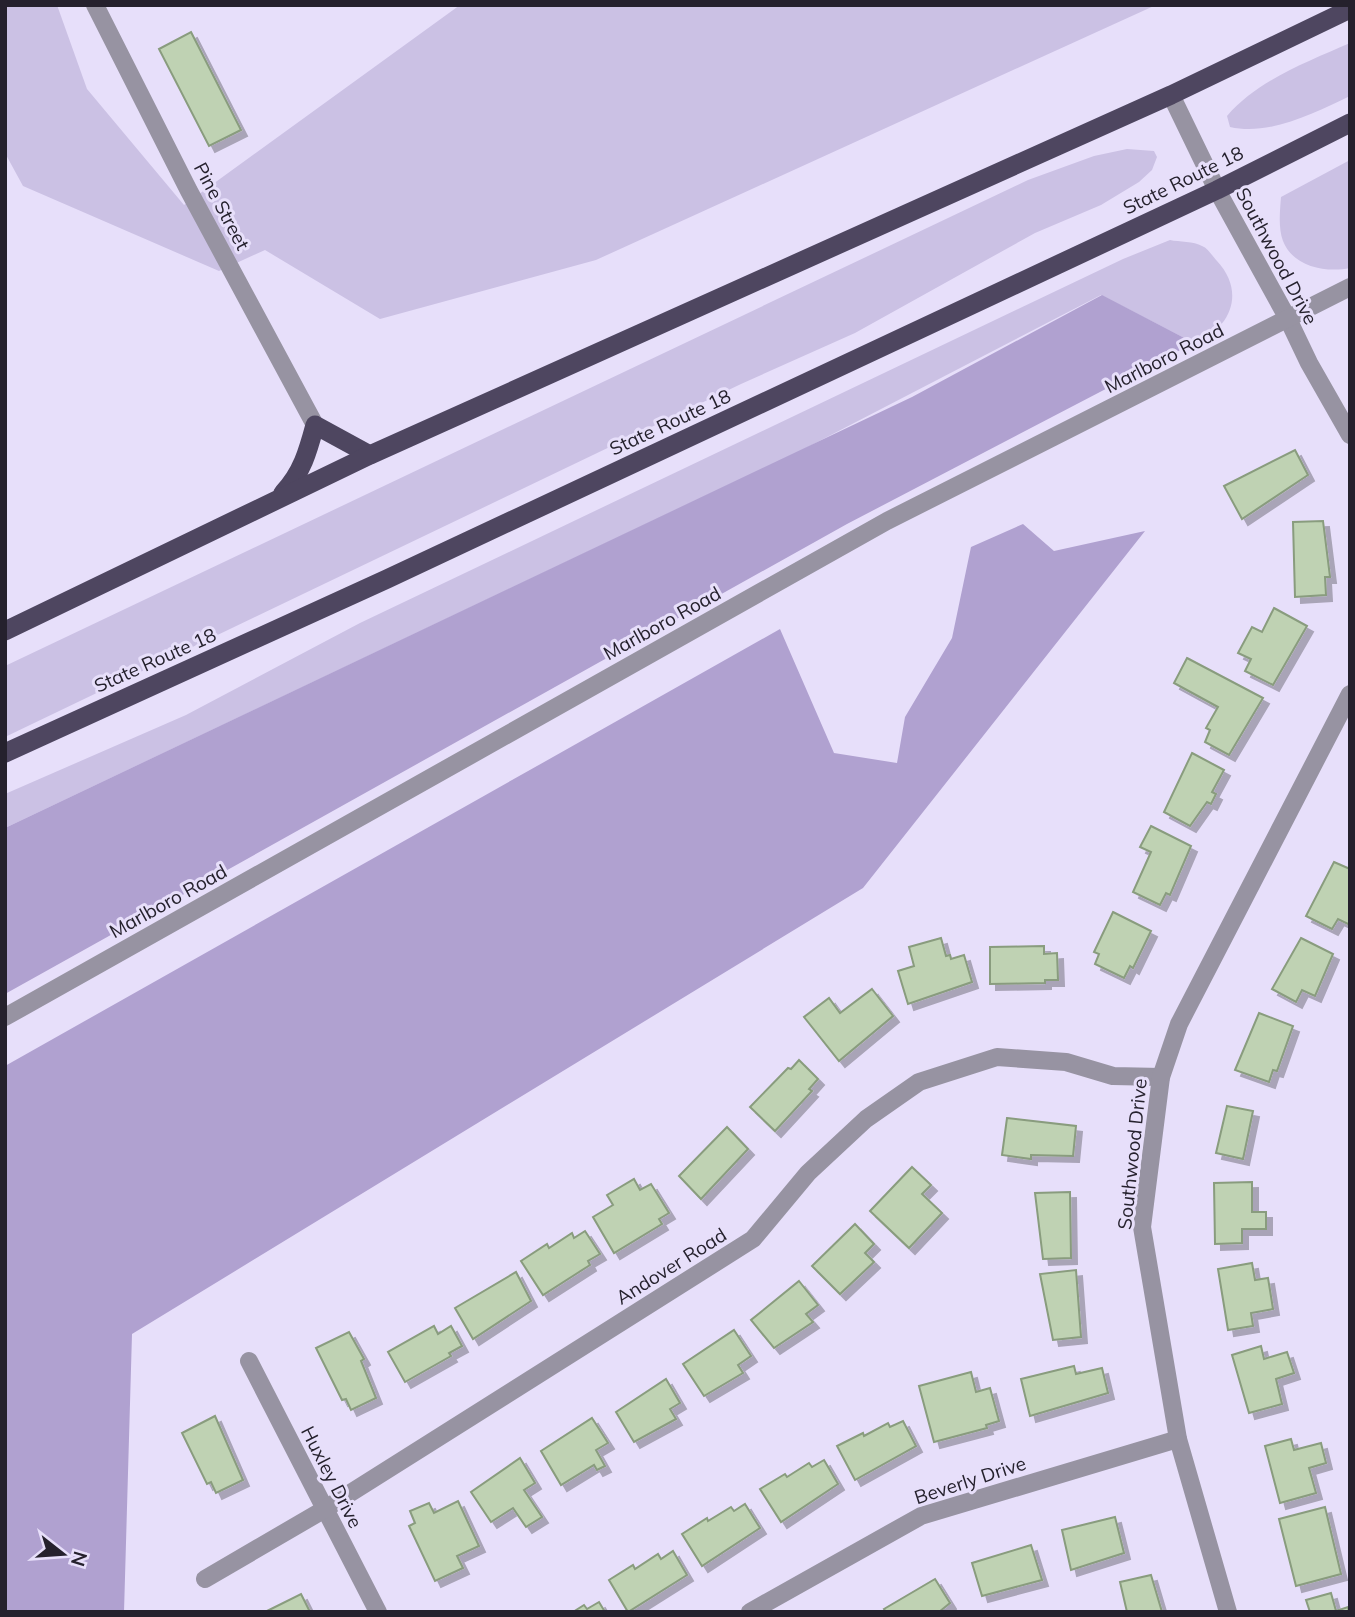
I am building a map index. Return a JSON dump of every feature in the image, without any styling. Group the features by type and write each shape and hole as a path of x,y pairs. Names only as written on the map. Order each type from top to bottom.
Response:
{"highway":[{"path":"5,631 370,455 1171,95 1350,9"},
{"name":"State Route 18","path":"5,753 387,579 1217,190 1350,123"},
{"path":"275,501 295,480 306,459 315,425 370,455"}],"street":[{"name":"Pine Street","path":"95,5 196,204 315,425"},
{"name":"Southwood Drive","path":"1171,95 1217,190 1350,435"},
{"name":"Marlboro Road","path":"5,1017 887,521 1350,287"},
{"name":"Southwood Drive","path":"1228,1612 1178,1439 1142,1227 1161,1077 1179,1024 1350,694"},
{"name":"Andover Road","path":"205,1579 325,1509 753,1239 808,1173 866,1119 919,1082 997,1058 1066,1062 1113,1076 1161,1077"},
{"name":"Huxley Drive","path":"249,1361 378,1612"},
{"name":"Beverly Drive","path":"750,1612 921,1516 1178,1439"}],"shaded area":[{"path":"5,5 57,5 87,89 184,205 460,5 1156,5 596,260 380,319 265,250 219,271 23,186 5,153"},
{"path":"1350,43 1350,96 1307,116 1276,126 1245,129 1230,127 1227,116 1253,92 1284,73"},
{"path":"1127,149 1154,151 1157,157 1152,170 1139,182 1101,205 1035,233 855,333 741,384 5,737 5,666 1028,180 1094,156"},
{"path":"1350,160 1350,268 1331,270 1311,266 1294,257 1283,241 1280,225 1281,197"},
{"path":"1170,240 1195,243 1204,247 1226,273 1231,285 1232,297 1225,319 1207,337 1194,343 1101,295 802,450 5,828 5,794 186,715 360,623 1123,259"},
{"path":"1102,295 1194,343 847,524 5,994 5,828 912,397"},
{"path":"1023,524 1054,551 1145,531 863,888 132,1334 124,1612 5,1612 5,1066 780,629 834,753 897,763 905,717 952,638 971,547"}],"building":[{"path":"191,32 241,130 209,146 159,49"},
{"path":"1295,450 1308,475 1242,519 1224,486"},
{"path":"1323,521 1330,577 1325,577 1326,595 1295,597 1293,522"},
{"path":"1274,608 1307,626 1273,685 1245,671 1251,659 1238,653 1252,627 1262,632"},
{"path":"1187,658 1263,698 1229,755 1205,742 1210,730 1206,728 1218,707 1174,683"},
{"path":"1192,753 1224,770 1212,792 1216,794 1211,804 1207,802 1190,826 1164,812"},
{"path":"1151,826 1191,846 1170,895 1166,893 1160,905 1133,892 1151,852 1140,847"},
{"path":"1334,862 1350,869 1350,921 1348,924 1338,919 1332,929 1306,916"},
{"path":"1113,912 1151,931 1133,968 1130,966 1124,978 1095,964 1099,954 1094,952"},
{"path":"941,938 946,956 950,955 951,959 964,955 972,982 908,1004 898,971 914,966 909,947"},
{"path":"1301,938 1333,954 1315,996 1302,990 1296,1002 1272,989"},
{"path":"1044,946 1044,954 1057,953 1058,980 1045,980 1045,983 990,984 990,947"},
{"path":"872,989 893,1016 839,1061 804,1017 829,998 840,1013"},
{"path":"1259,1013 1293,1026 1277,1071 1273,1070 1269,1082 1235,1070"},
{"path":"799,1060 818,1079 809,1089 812,1091 775,1131 750,1107"},
{"path":"1227,1106 1253,1111 1243,1159 1216,1153"},
{"path":"1007,1118 1076,1126 1073,1156 1031,1155 1031,1159 1002,1155"},
{"path":"727,1127 748,1149 701,1199 679,1176"},
{"path":"912,1167 931,1185 922,1194 942,1213 909,1248 870,1211"},
{"path":"634,1179 640,1190 651,1184 669,1213 659,1219 662,1224 614,1253 593,1217 613,1205 607,1195"},
{"path":"1252,1182 1252,1212 1266,1212 1266,1229 1242,1229 1242,1243 1215,1244 1214,1183"},
{"path":"1070,1192 1071,1258 1043,1259 1035,1193"},
{"path":"855,1224 874,1244 865,1253 874,1262 840,1294 812,1266"},
{"path":"585,1231 600,1254 588,1261 590,1265 543,1295 521,1261 547,1244 549,1248 572,1233 574,1238"},
{"path":"1252,1263 1255,1280 1268,1278 1273,1309 1251,1313 1253,1326 1228,1330 1218,1269"},
{"path":"1076,1270 1081,1337 1053,1340 1040,1274"},
{"path":"516,1272 531,1301 473,1339 455,1308"},
{"path":"799,1281 818,1305 806,1314 813,1322 774,1348 751,1320"},
{"path":"434,1326 438,1334 451,1326 462,1346 449,1353 451,1356 405,1382 388,1352"},
{"path":"734,1330 751,1356 738,1365 743,1373 704,1396 683,1364"},
{"path":"349,1332 364,1359 361,1361 376,1398 351,1410 346,1399 342,1400 316,1348"},
{"path":"1261,1346 1264,1359 1287,1352 1294,1373 1276,1379 1282,1404 1249,1413 1232,1355"},
{"path":"1074,1366 1076,1374 1102,1368 1108,1393 1030,1416 1021,1379"},
{"path":"971,1372 976,1392 990,1388 999,1421 986,1425 987,1428 934,1442 919,1386"},
{"path":"666,1379 680,1403 670,1409 676,1419 634,1442 616,1412"},
{"path":"215,1416 243,1480 216,1493 211,1482 207,1484 182,1433"},
{"path":"592,1418 608,1443 596,1450 605,1466 597,1470 594,1465 561,1485 541,1451"},
{"path":"903,1421 916,1446 855,1480 837,1446 888,1423 890,1427"},
{"path":"1291,1439 1294,1450 1321,1443 1326,1463 1309,1468 1316,1493 1280,1503 1265,1446"},
{"path":"520,1458 535,1483 524,1490 542,1517 526,1527 513,1508 491,1522 471,1492"},
{"path":"824,1460 838,1484 781,1522 760,1489 809,1463 812,1467"},
{"path":"458,1501 479,1546 457,1556 463,1568 435,1581 409,1526 415,1523 410,1511 429,1503 434,1513"},
{"path":"745,1504 760,1528 702,1566 682,1534 707,1518 708,1521 731,1507 734,1511"},
{"path":"1325,1507 1341,1574 1296,1586 1279,1519"},
{"path":"1115,1517 1124,1553 1071,1570 1062,1530"},
{"path":"1031,1545 1042,1580 982,1596 972,1563"},
{"path":"673,1551 687,1575 628,1612 609,1580 633,1565 635,1569 658,1554 661,1559"},
{"path":"1151,1575 1162,1612 1127,1612 1120,1582"},
{"path":"935,1579 950,1603 939,1612 886,1612 884,1609"},
{"path":"1331,1593 1336,1611 1348,1607 1349,1612 1310,1612 1306,1600"},
{"path":"301,1594 310,1612 265,1612"},
{"path":"599,1602 605,1612 573,1612 584,1605 587,1609"}]}
